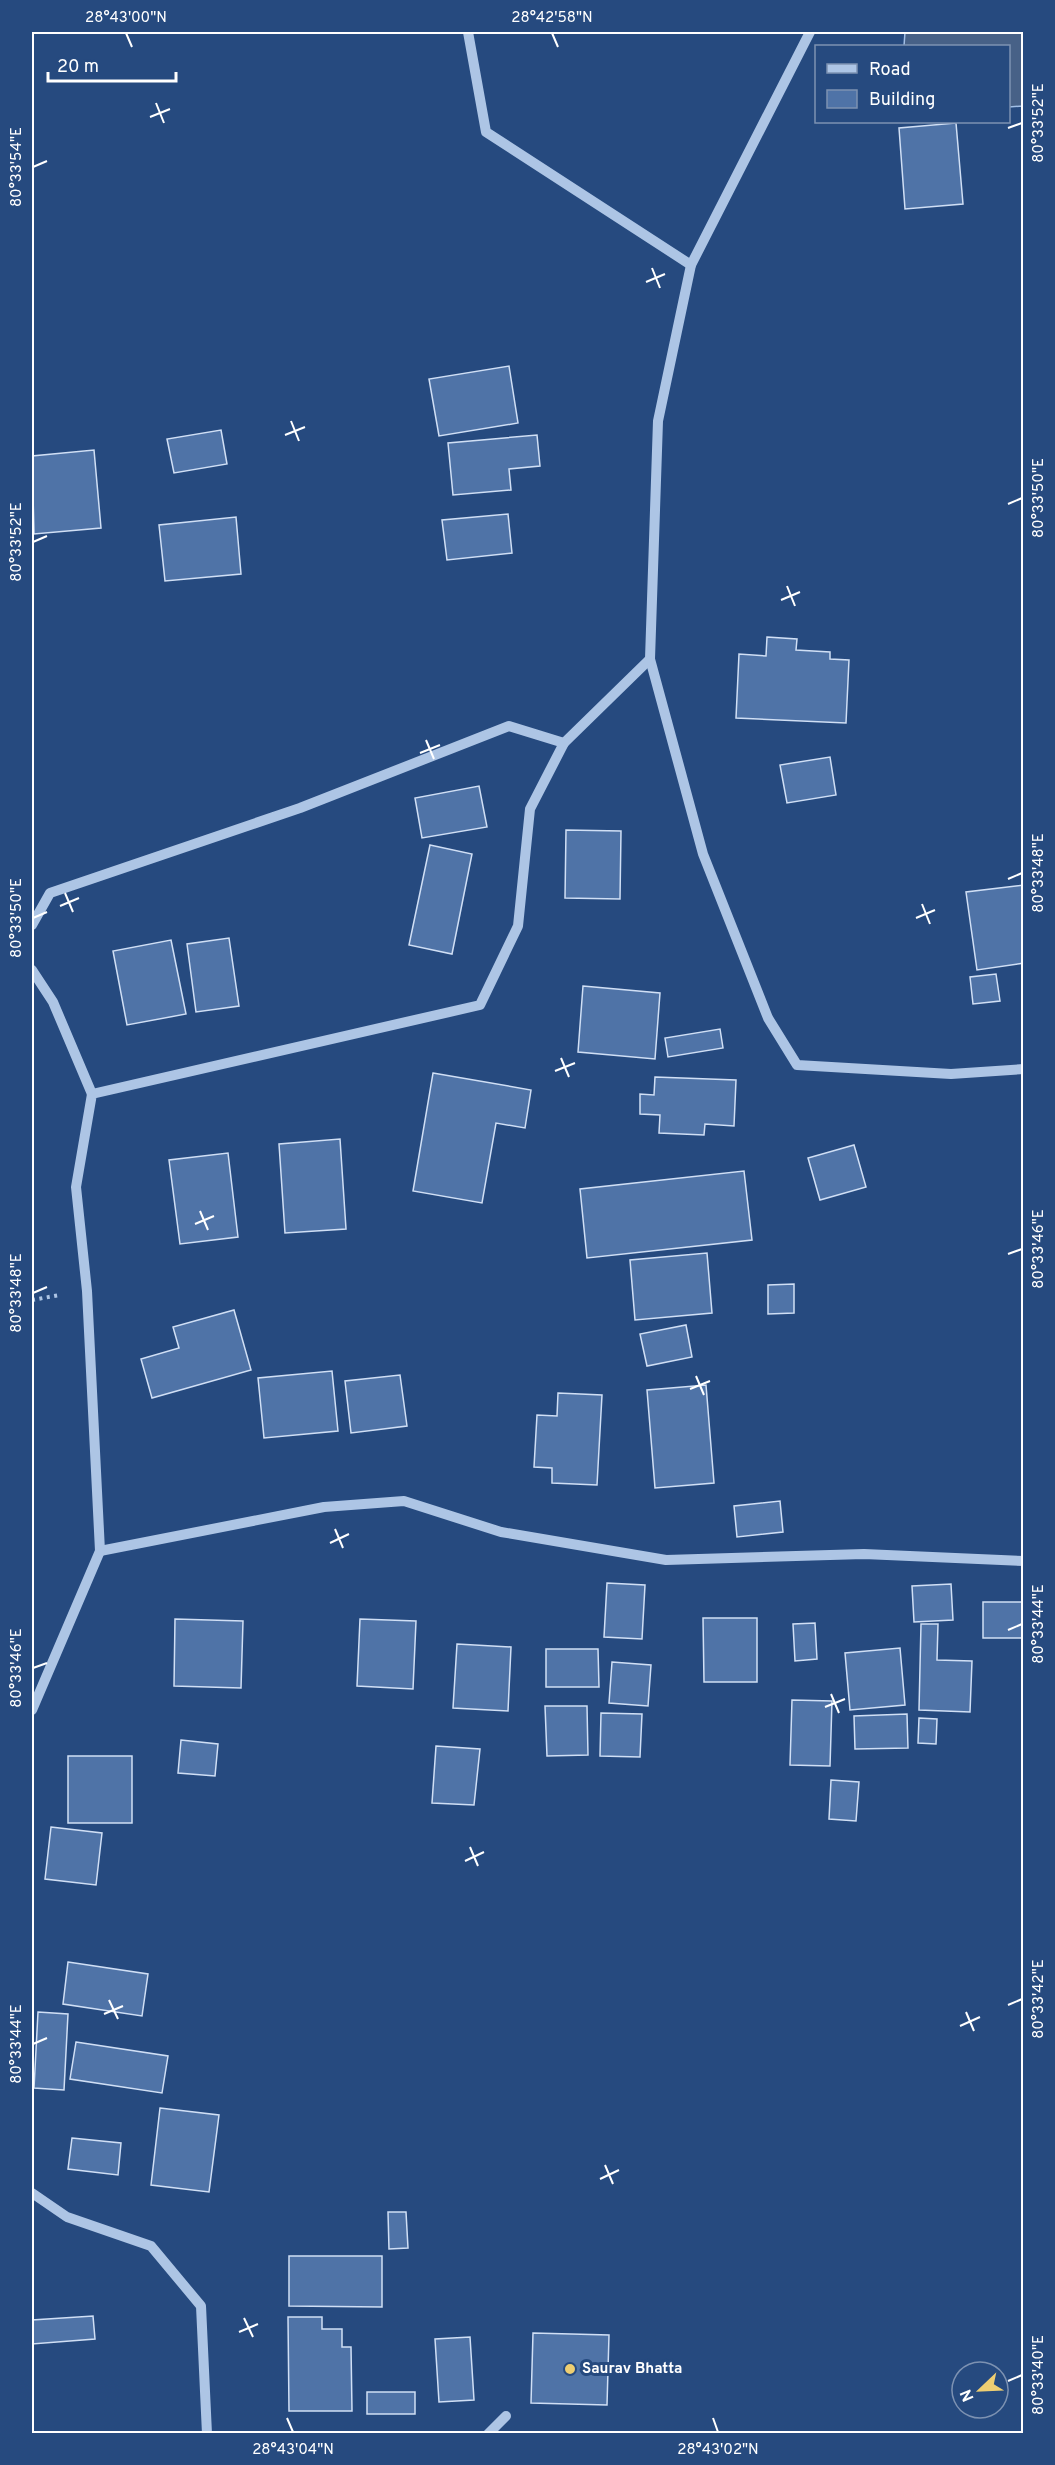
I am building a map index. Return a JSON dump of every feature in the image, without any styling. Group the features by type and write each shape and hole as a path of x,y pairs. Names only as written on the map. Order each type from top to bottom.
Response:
{"street":[{"path":"468,32 486,132 691,265"},
{"path":"810,32 691,265 658,421 650,659 703,854 768,1018 797,1065 951,1074 1023,1069"},
{"path":"92,1094 480,1005 518,926 530,809 564,743 650,659"},
{"path":"32,925 50,893 300,808 509,726 564,743"},
{"path":"32,970 53,1002 92,1094 76,1187 87,1291 100,1551 32,1710"},
{"path":"100,1551 324,1507 404,1501 501,1532 666,1560 864,1554 1023,1561"},
{"path":"32,2193 67,2217 151,2246 201,2306 207,2433"},
{"path":"488,2433 506,2416"}],"water":[{"path":"905,32 1023,32 1023,106 1010,107 1010,45 904,45"}],"building":[{"path":"956,123 963,204 905,209 899,128"},
{"path":"509,366 518,423 439,436 429,379"},
{"path":"221,430 227,464 174,473 167,439"},
{"path":"537,435 540,466 509,469 511,490 453,495 448,443"},
{"path":"94,450 101,528 34,534 32,456"},
{"path":"508,514 512,553 447,560 442,520"},
{"path":"236,517 241,574 165,581 159,525"},
{"path":"767,637 797,639 796,650 830,652 830,659 849,660 846,723 736,718 739,654 766,656"},
{"path":"830,757 836,795 787,803 780,765"},
{"path":"479,786 487,827 422,838 415,798"},
{"path":"566,830 621,831 620,899 565,898"},
{"path":"430,845 472,854 452,954 409,945"},
{"path":"1024,885 1024,963 977,970 966,892"},
{"path":"229,938 239,1006 196,1012 187,944"},
{"path":"171,940 186,1014 127,1025 113,951"},
{"path":"996,974 1000,1001 973,1004 970,977"},
{"path":"583,986 660,993 655,1059 578,1052"},
{"path":"720,1029 723,1048 668,1057 665,1038"},
{"path":"433,1073 531,1090 525,1128 496,1123 482,1203 413,1191"},
{"path":"655,1077 736,1080 734,1126 705,1124 704,1135 659,1133 660,1115 640,1114 640,1094 654,1095"},
{"path":"340,1139 346,1229 285,1233 279,1144"},
{"path":"854,1145 866,1187 820,1200 808,1158"},
{"path":"228,1153 238,1237 180,1244 169,1160"},
{"path":"744,1171 752,1240 587,1258 580,1189"},
{"path":"707,1253 712,1313 635,1320 630,1260"},
{"path":"794,1284 794,1313 768,1314 768,1285"},
{"path":"234,1310 251,1370 152,1398 141,1359 179,1348 173,1327"},
{"path":"686,1325 692,1357 647,1366 640,1334"},
{"path":"332,1371 338,1431 264,1438 258,1378"},
{"path":"400,1375 407,1426 351,1433 345,1381"},
{"path":"706,1385 714,1483 655,1488 647,1390"},
{"path":"558,1393 602,1395 597,1485 552,1483 552,1468 534,1467 537,1415 557,1416"},
{"path":"780,1501 783,1532 737,1537 734,1506"},
{"path":"607,1583 645,1585 642,1639 604,1637"},
{"path":"951,1584 953,1620 914,1622 912,1586"},
{"path":"983,1602 1024,1602 1024,1638 983,1638"},
{"path":"703,1618 757,1618 757,1682 704,1682"},
{"path":"175,1619 243,1621 241,1688 174,1686"},
{"path":"360,1619 416,1621 413,1689 357,1686"},
{"path":"815,1623 817,1659 795,1661 793,1624"},
{"path":"921,1624 938,1624 937,1660 972,1661 970,1712 919,1710"},
{"path":"457,1644 511,1647 508,1711 453,1708"},
{"path":"900,1648 905,1705 850,1710 845,1653"},
{"path":"546,1649 598,1649 599,1687 546,1687"},
{"path":"612,1662 651,1665 648,1706 609,1703"},
{"path":"792,1700 832,1701 830,1766 790,1765"},
{"path":"545,1706 587,1706 588,1755 547,1756"},
{"path":"601,1713 642,1714 640,1757 600,1756"},
{"path":"907,1714 908,1748 855,1749 854,1716"},
{"path":"919,1718 937,1719 936,1744 918,1743"},
{"path":"181,1740 218,1744 215,1776 178,1773"},
{"path":"436,1746 480,1749 474,1805 432,1803"},
{"path":"68,1756 132,1756 132,1823 68,1823"},
{"path":"831,1780 859,1782 856,1821 829,1819"},
{"path":"51,1827 102,1833 96,1885 45,1879"},
{"path":"68,1962 148,1974 142,2016 63,2004"},
{"path":"38,2012 68,2014 64,2090 34,2088"},
{"path":"76,2042 168,2056 162,2093 70,2079"},
{"path":"160,2108 219,2115 209,2192 151,2185"},
{"path":"72,2138 121,2143 118,2175 68,2169"},
{"path":"388,2212 406,2212 408,2248 389,2249"},
{"path":"289,2256 382,2256 382,2307 289,2306"},
{"path":"93,2316 95,2339 32,2344 32,2320"},
{"path":"288,2317 322,2317 322,2329 342,2329 342,2347 351,2347 352,2411 289,2411"},
{"name":"Saurav Bhatta","path":"533,2333 609,2335 607,2405 531,2403"},
{"path":"470,2337 474,2400 439,2402 435,2339"},
{"path":"367,2392 415,2392 415,2414 367,2414"}],"place":[{"name":"Saurav Bhatta","path":"570,2369"}]}
